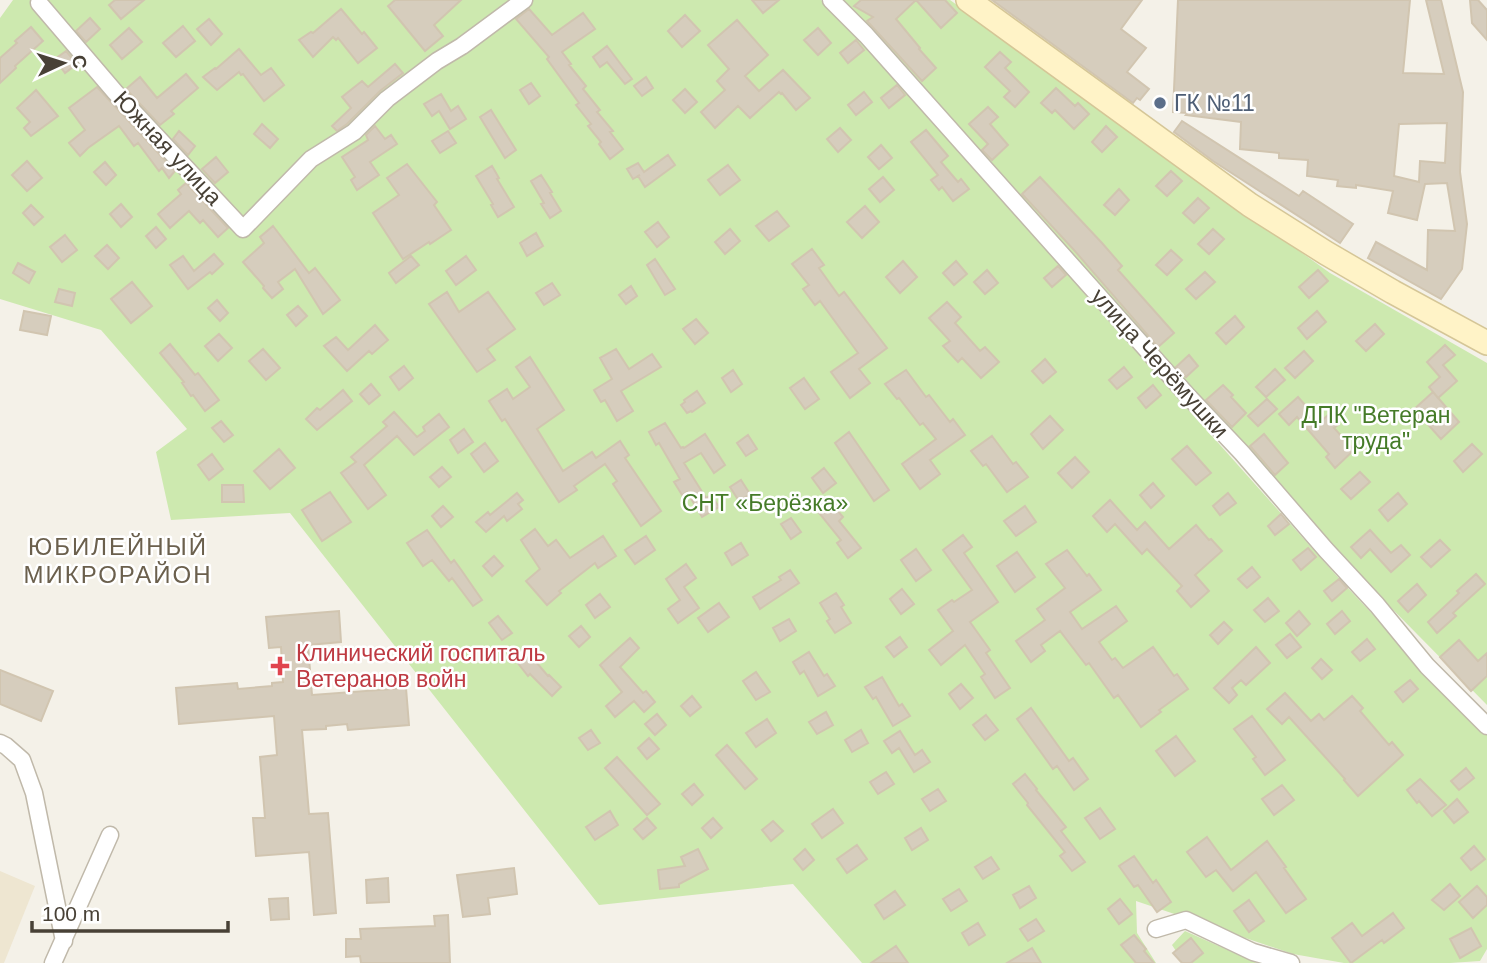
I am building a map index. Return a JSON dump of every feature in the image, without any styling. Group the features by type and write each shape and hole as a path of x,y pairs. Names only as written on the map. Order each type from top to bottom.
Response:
{"street":[{"name":"Южная улица","path":"38,3 115,92 243,229 312,159 354,132 397,92 524,0"},
{"name":"улица Черёмушки","path":"831,0 866,35 1242,453 1377,605 1427,666 1487,726"},
{"path":"968,0 1250,205 1348,266 1487,343"},
{"path":"0,743 22,761 34,793 64,941"},
{"path":"53,963 110,835"},
{"path":"1156,929 1185,920 1253,952 1291,963"}],"shaded area":[{"path":"0,871 35,886 4,963 0,963"}],"green space":[{"name":"СНТ «Берёзка»","path":"13,0 821,0 1344,584 1487,735 1487,949 1480,961 1344,963 1293,954 1136,901 1137,933 1156,963 862,963 793,884 599,905 290,513 171,520 156,452 187,429 101,330 0,299 0,18"},
{"name":"ДПК \"Ветеран труда\"","path":"843,0 950,0 1330,273 1487,363 1487,705 1347,563"},
{"path":"1185,931 1257,963 1184,963 1172,945"}],"building":[{"path":"115,0 144,0 121,19 109,5"},
{"path":"395,0 461,0 434,25 443,36 425,51 388,6"},
{"path":"752,0 779,0 763,13"},
{"path":"861,0 916,0 896,19 936,68 922,81 867,21 873,17 854,6"},
{"path":"916,0 945,0 957,13 941,28"},
{"path":"992,0 1142,0 1121,29 1146,48 1127,72 1149,89 1140,100 1137,98 1133,103"},
{"path":"1178,0 1410,0 1403,73 1444,74 1426,0 1441,0 1463,92 1460,172 1467,224 1462,269 1441,299 1368,258 1376,242 1427,270 1428,230 1455,231 1447,183 1425,184 1417,220 1388,213 1393,191 1356,185 1356,188 1337,186 1338,180 1307,176 1308,160 1279,158 1279,153 1240,149 1241,122 1173,112","holes":["1447,123 1445,163 1420,161 1419,182 1394,176 1399,124"]},
{"path":"1470,0 1478,0 1487,10 1487,40 1472,23"},
{"path":"341,9 377,48 358,63 338,38 336,40 333,37 313,57 299,40 313,33"},
{"path":"529,9 552,35 583,13 595,29 562,52 586,86 583,89 600,110 597,112 613,131 610,132 623,149 610,159 588,126 591,124 576,105 579,103 547,59 549,57 516,19"},
{"path":"685,15 700,31 682,47 668,31"},
{"path":"90,18 100,29 86,42 76,31"},
{"path":"209,19 222,34 211,45 197,29"},
{"path":"737,20 768,55 745,76 759,91 783,70 810,98 796,110 779,92 750,118 738,106 715,128 701,112 725,90 717,81 729,69 708,45"},
{"path":"183,26 195,41 176,57 163,43"},
{"path":"31,27 43,41 0,83 0,58"},
{"path":"129,28 142,42 122,59 110,45"},
{"path":"818,28 831,43 818,55 804,40"},
{"path":"856,40 864,50 848,63 840,53"},
{"path":"607,46 632,79 625,84 607,62 600,67 593,57"},
{"path":"239,49 261,75 271,68 284,85 264,101 239,72 217,90 203,77"},
{"path":"66,51 77,64 65,73 55,59"},
{"path":"1000,52 1011,62 1005,68 1029,92 1015,107 1004,97 1010,91 985,67"},
{"path":"395,64 403,73 337,131 332,126 351,108 342,97 362,81 368,87"},
{"path":"186,74 198,88 171,111 174,114 160,125 126,89 140,77 157,98"},
{"path":"646,77 653,88 642,96 634,86"},
{"path":"531,83 540,96 529,104 520,90"},
{"path":"897,85 905,95 889,108 881,98"},
{"path":"97,87 175,171 169,178 162,168 159,171 138,143 134,146 119,126 80,156 69,143 85,130 69,108"},
{"path":"1056,88 1075,106 1078,103 1089,114 1074,129 1055,110 1052,113 1041,103"},
{"path":"685,89 697,102 685,113 673,100"},
{"path":"36,90 58,116 31,136 24,128 30,122 17,108"},
{"path":"864,92 872,102 856,115 848,105"},
{"path":"441,94 451,111 458,106 466,119 450,129 439,111 432,116 424,104"},
{"path":"988,107 998,117 990,124 1008,145 992,160 982,150 988,144 969,124"},
{"path":"491,110 516,150 505,158 480,117"},
{"path":"1182,121 1299,196 1303,191 1353,224 1340,243 1213,161 1174,132"},
{"path":"262,124 278,139 270,148 254,134"},
{"path":"375,126 385,139 391,135 397,144 370,162 379,175 357,190 351,180 355,177 342,157 368,140 366,135"},
{"path":"1106,126 1117,137 1102,152 1092,142"},
{"path":"840,128 851,140 838,152 827,139"},
{"path":"926,130 948,156 941,162 958,182 961,179 969,189 953,201 942,187 939,190 931,180 938,175 911,142"},
{"path":"179,131 195,146 188,155 173,139"},
{"path":"448,131 456,143 440,153 432,141"},
{"path":"881,145 892,158 879,169 868,157"},
{"path":"668,155 675,165 645,187 638,176 633,179 627,169 638,163 644,172"},
{"path":"216,157 228,172 215,183 202,169"},
{"path":"27,161 42,178 27,191 12,175"},
{"path":"105,162 116,175 106,185 94,172"},
{"path":"407,164 437,202 434,205 451,230 403,259 373,213 399,195 387,178"},
{"path":"728,165 740,180 720,195 708,180"},
{"path":"492,166 514,207 498,217 476,176"},
{"path":"1171,171 1182,181 1167,196 1156,186"},
{"path":"541,175 561,211 550,218 531,181"},
{"path":"883,177 894,190 880,202 869,189"},
{"path":"1040,177 1122,266 1118,270 1174,333 1158,347 1022,194"},
{"path":"186,183 228,228 218,237 203,220 200,223 189,211 170,228 158,214 181,194 178,190"},
{"path":"1119,189 1129,200 1115,215 1104,205"},
{"path":"1198,198 1209,208 1194,223 1183,213"},
{"path":"121,204 132,217 121,227 110,214"},
{"path":"31,205 43,217 34,225 23,213"},
{"path":"865,206 879,222 862,238 847,222"},
{"path":"777,211 789,226 769,241 756,226"},
{"path":"658,222 669,237 657,247 645,232"},
{"path":"273,226 309,273 315,268 340,300 323,314 295,269 278,282 283,289 272,298 243,262 264,243 260,237"},
{"path":"156,227 166,239 156,248 146,236"},
{"path":"730,229 740,241 725,254 715,242"},
{"path":"1213,229 1224,239 1209,254 1198,244"},
{"path":"536,233 543,246 527,256 520,243"},
{"path":"65,235 77,250 62,262 50,247"},
{"path":"107,245 119,258 108,269 95,256"},
{"path":"812,249 824,265 819,268 839,296 844,292 887,348 859,369 870,383 850,398 831,372 858,353 820,301 815,305 803,289 809,285 792,264"},
{"path":"1171,250 1182,260 1167,275 1156,265"},
{"path":"214,254 223,264 188,289 170,265 183,256 194,271"},
{"path":"411,256 419,265 396,283 389,273"},
{"path":"466,256 476,270 456,285 446,271"},
{"path":"655,259 675,289 665,295 647,265"},
{"path":"903,261 917,277 900,293 886,277"},
{"path":"956,261 967,274 954,285 943,273"},
{"path":"18,263 35,272 29,283 13,273"},
{"path":"1058,266 1066,275 1052,287 1044,278"},
{"path":"987,270 998,283 985,294 974,282"},
{"path":"1318,270 1328,281 1309,298 1299,287"},
{"path":"1205,272 1215,282 1196,299 1186,289"},
{"path":"132,282 152,306 131,323 111,299"},
{"path":"552,283 560,295 544,305 536,293"},
{"path":"631,286 637,296 626,304 619,295"},
{"path":"59,289 75,293 72,306 55,302"},
{"path":"447,292 459,312 488,292 515,329 487,349 495,360 477,372 429,304"},
{"path":"217,300 228,313 220,321 208,308"},
{"path":"947,302 961,317 955,323 980,351 985,347 999,362 981,378 962,358 958,362 943,346 950,341 929,318"},
{"path":"298,306 307,316 296,326 287,315"},
{"path":"24,311 51,316 47,335 20,330"},
{"path":"1317,311 1326,322 1307,339 1298,328"},
{"path":"1235,316 1244,327 1226,344 1216,333"},
{"path":"696,319 708,333 695,344 683,329"},
{"path":"1375,324 1384,334 1366,351 1356,341"},
{"path":"375,325 388,340 372,354 369,351 347,371 324,346 336,337 348,350"},
{"path":"219,334 232,348 218,361 205,346"},
{"path":"170,344 219,400 205,411 160,353"},
{"path":"1445,345 1455,355 1443,365 1457,381 1438,398 1429,387 1440,377 1427,362"},
{"path":"263,349 280,368 266,380 249,361"},
{"path":"616,349 629,369 652,354 661,367 621,391 633,411 617,421 605,400 601,402 594,390 612,379 600,358"},
{"path":"1304,351 1313,361 1295,378 1285,368"},
{"path":"1189,355 1198,366 1186,377 1176,367"},
{"path":"530,357 564,410 537,429 563,471 592,452 596,458 620,441 629,455 625,458 661,511 641,526 613,484 617,481 605,464 574,486 577,490 559,502 505,419 502,421 489,401 507,389 513,399 530,387 516,367"},
{"path":"1045,359 1056,372 1043,383 1032,371"},
{"path":"404,366 413,378 399,390 390,377"},
{"path":"1124,367 1132,377 1117,389 1109,380"},
{"path":"1275,369 1285,380 1266,397 1256,387"},
{"path":"733,370 742,384 731,392 722,378"},
{"path":"906,370 926,397 929,395 950,422 953,419 965,435 930,460 940,474 920,489 902,464 936,439 923,423 920,425 885,384"},
{"path":"804,378 819,399 805,409 790,388"},
{"path":"371,384 380,395 369,404 360,394"},
{"path":"1153,385 1161,395 1146,408 1138,398"},
{"path":"1223,385 1246,413 1232,427 1206,400"},
{"path":"343,390 352,401 317,430 306,419"},
{"path":"697,391 705,403 687,413 681,405"},
{"path":"1433,392 1459,422 1441,439 1424,420 1421,422 1411,412"},
{"path":"1298,397 1320,422 1328,415 1338,425 1334,428 1354,450 1335,468 1326,457 1329,454 1297,417 1289,425 1279,414"},
{"path":"1267,399 1277,409 1258,426 1248,416"},
{"path":"394,412 417,437 425,431 423,427 439,414 449,427 414,455 397,436 364,465 386,495 368,509 341,473 356,462 351,457 387,426 383,422"},
{"path":"1050,416 1063,430 1043,449 1031,434"},
{"path":"221,421 233,435 224,442 212,428"},
{"path":"665,423 681,448 705,434 725,465 714,473 701,453 684,463 706,498 711,495 719,507 702,517 687,492 682,495 674,482 680,479 659,443 656,445 649,432"},
{"path":"464,429 473,442 458,453 450,440"},
{"path":"849,432 889,490 874,501 835,443"},
{"path":"1264,434 1288,463 1275,475 1250,446"},
{"path":"748,435 757,449 746,456 737,443"},
{"path":"992,436 1013,464 1016,462 1028,477 1007,492 986,464 983,466 971,451"},
{"path":"485,443 498,461 484,472 471,454"},
{"path":"1472,444 1482,454 1463,472 1454,461"},
{"path":"1187,446 1211,473 1196,485 1172,459"},
{"path":"279,449 295,468 270,489 254,471"},
{"path":"212,454 223,469 209,480 198,465"},
{"path":"1075,457 1089,472 1072,488 1058,473"},
{"path":"442,467 451,477 439,487 430,477"},
{"path":"824,468 836,483 823,493 812,478"},
{"path":"1360,472 1370,482 1351,499 1341,489"},
{"path":"741,480 750,494 739,501 730,487"},
{"path":"1153,483 1164,496 1151,508 1140,495"},
{"path":"222,485 243,485 244,502 222,502"},
{"path":"330,492 351,522 322,541 302,510"},
{"path":"517,493 523,500 518,504 522,509 507,521 504,516 486,532 476,522 488,512 490,515"},
{"path":"1228,493 1236,503 1220,515 1213,506"},
{"path":"1398,493 1407,504 1388,521 1379,510"},
{"path":"1110,500 1137,530 1145,522 1169,549 1196,525 1222,551 1195,575 1209,591 1191,607 1177,591 1182,586 1147,549 1142,554 1115,524 1107,532 1093,516"},
{"path":"831,503 843,517 839,521 861,548 848,558 837,543 841,540 819,513"},
{"path":"443,506 453,517 441,527 432,516"},
{"path":"1025,506 1036,522 1016,536 1004,521"},
{"path":"1281,514 1289,524 1275,535 1268,526"},
{"path":"791,518 801,532 791,539 781,524"},
{"path":"535,529 548,546 556,540 570,558 603,536 616,556 598,568 595,563 559,591 561,593 547,605 526,581 540,569 521,540"},
{"path":"427,530 451,563 454,560 482,600 473,606 452,578 449,581 432,560 423,566 407,543"},
{"path":"1370,530 1391,553 1401,545 1410,555 1391,572 1370,549 1361,558 1351,547"},
{"path":"963,535 972,547 964,553 998,602 970,622 990,650 986,653 1010,688 995,698 981,677 985,674 965,645 941,665 929,650 953,631 938,610 972,590 943,550"},
{"path":"646,536 655,550 635,564 625,550"},
{"path":"1440,540 1450,550 1431,567 1421,557"},
{"path":"741,543 748,555 732,565 725,553"},
{"path":"1308,548 1316,557 1301,570 1293,560"},
{"path":"916,549 931,570 916,581 901,560"},
{"path":"1067,550 1101,590 1070,612 1082,629 1116,606 1127,621 1099,642 1112,660 1115,658 1123,668 1153,647 1174,676 1177,674 1188,689 1141,727 1118,695 1114,698 1089,663 1086,665 1060,631 1041,645 1045,651 1031,662 1016,641 1045,620 1037,609 1065,588 1046,564"},
{"path":"1017,552 1035,577 1015,592 997,566"},
{"path":"494,556 503,566 492,576 483,566"},
{"path":"686,564 696,578 684,587 699,608 678,623 668,609 680,600 666,579"},
{"path":"1252,567 1260,577 1247,588 1238,579"},
{"path":"790,570 799,583 760,609 753,597 781,580 779,577"},
{"path":"1476,574 1485,584 1453,613 1456,616 1437,633 1428,622"},
{"path":"1339,579 1347,588 1332,601 1324,591"},
{"path":"1417,584 1426,595 1408,612 1398,601"},
{"path":"902,589 914,604 901,614 890,599"},
{"path":"836,593 851,623 835,633 820,603"},
{"path":"600,594 610,607 595,618 586,605"},
{"path":"1268,598 1279,611 1265,622 1254,610"},
{"path":"719,603 729,617 708,632 698,618"},
{"path":"339,611 341,642 308,645 312,695 406,688 409,725 348,730 347,724 326,726 326,729 302,730 309,814 328,813 336,913 314,915 309,852 256,856 253,818 265,818 260,757 277,755 274,716 179,724 176,688 237,683 238,689 272,686 272,683 283,682 281,647 269,648 266,617"},
{"path":"1299,611 1310,624 1297,636 1286,623"},
{"path":"1342,611 1350,621 1335,634 1327,624"},
{"path":"498,616 512,633 502,640 489,623"},
{"path":"789,619 796,631 780,641 773,628"},
{"path":"1224,622 1232,630 1218,644 1210,635"},
{"path":"581,626 590,637 579,647 569,636"},
{"path":"1290,634 1301,647 1287,658 1276,645"},
{"path":"900,637 907,647 894,657 886,647"},
{"path":"630,638 639,648 620,667 643,693 646,691 655,702 644,712 634,701 615,717 606,706 622,692 600,665"},
{"path":"1367,639 1375,649 1360,661 1352,652"},
{"path":"1459,640 1478,661 1487,653 1487,676 1471,691 1440,657"},
{"path":"1256,647 1270,663 1246,685 1241,680 1232,688 1237,695 1229,703 1214,688"},
{"path":"524,648 561,687 552,696 530,674 528,676 513,657"},
{"path":"809,652 824,676 827,674 835,686 818,696 804,671 800,674 793,662"},
{"path":"1321,659 1332,670 1322,679 1312,668"},
{"path":"0,670 53,691 41,721 0,704"},
{"path":"756,672 770,692 756,700 743,681"},
{"path":"882,677 899,706 902,704 910,716 893,726 876,697 873,699 865,687"},
{"path":"1410,680 1418,689 1403,702 1395,692"},
{"path":"961,684 973,698 960,709 949,694"},
{"path":"1285,693 1311,721 1319,714 1324,720 1352,696 1363,708 1360,711 1389,745 1392,742 1403,755 1358,796 1289,717 1282,724 1267,709"},
{"path":"692,696 701,707 690,716 681,706"},
{"path":"1031,708 1069,761 1073,758 1088,779 1074,790 1057,766 1053,769 1017,719"},
{"path":"826,712 833,725 817,734 809,722"},
{"path":"657,714 666,725 655,735 645,724"},
{"path":"986,715 998,730 985,740 973,725"},
{"path":"1252,716 1285,760 1265,775 1253,759 1256,757 1234,729"},
{"path":"767,719 776,733 756,747 746,733"},
{"path":"591,730 600,743 588,750 579,738"},
{"path":"861,730 868,743 852,752 845,740"},
{"path":"900,731 915,755 922,750 930,762 914,772 899,748 892,753 884,741"},
{"path":"1176,736 1195,761 1175,776 1156,751"},
{"path":"649,738 659,749 647,759 638,748"},
{"path":"727,745 757,779 745,789 716,755"},
{"path":"617,757 660,804 647,815 605,768"},
{"path":"1466,768 1474,778 1459,790 1451,781"},
{"path":"886,772 894,784 878,794 870,782"},
{"path":"1025,774 1066,827 1061,831 1085,862 1072,871 1060,856 1065,852 1013,784"},
{"path":"1420,779 1446,805 1432,816 1407,790"},
{"path":"694,784 703,795 692,805 682,794"},
{"path":"1282,785 1294,800 1274,815 1262,799"},
{"path":"938,789 946,801 930,811 922,799"},
{"path":"1457,799 1468,812 1454,823 1444,811"},
{"path":"1100,808 1115,829 1100,839 1085,818"},
{"path":"833,809 843,823 822,838 812,824"},
{"path":"610,811 618,825 595,840 586,827"},
{"path":"647,818 656,828 643,839 634,829"},
{"path":"713,818 722,828 711,838 702,828"},
{"path":"773,821 783,831 771,841 762,830"},
{"path":"921,828 928,840 912,850 905,838"},
{"path":"1207,837 1231,870 1267,841 1306,899 1286,913 1256,872 1233,891 1216,870 1206,877 1187,852"},
{"path":"857,845 867,859 847,873 837,859"},
{"path":"1474,846 1485,859 1471,870 1461,858"},
{"path":"698,849 708,869 679,884 679,887 660,889 658,870 685,866 681,857"},
{"path":"805,849 814,860 803,870 794,859"},
{"path":"1134,856 1153,883 1156,880 1171,902 1157,912 1138,885 1134,887 1119,866"},
{"path":"991,857 999,869 983,879 975,867"},
{"path":"514,868 517,894 488,898 490,914 463,917 457,875"},
{"path":"388,878 389,902 367,903 366,880"},
{"path":"1450,884 1460,896 1444,910 1432,900"},
{"path":"1029,886 1036,898 1020,908 1013,895"},
{"path":"1477,886 1487,897 1487,905 1473,918 1459,902"},
{"path":"959,889 967,901 951,911 943,899"},
{"path":"895,891 905,905 884,919 875,905"},
{"path":"288,898 289,919 271,920 269,899"},
{"path":"1120,899 1132,914 1119,924 1108,909"},
{"path":"1249,900 1264,921 1249,932 1234,911"},
{"path":"1393,913 1404,928 1384,943 1382,940 1351,963 1332,938 1352,923 1362,936"},
{"path":"448,915 450,963 361,963 360,956 346,957 346,939 361,939 360,929 435,926 434,916"},
{"path":"1036,919 1044,931 1028,941 1020,929"},
{"path":"978,923 985,935 969,945 962,933"},
{"path":"1471,928 1481,946 1460,958 1450,939"},
{"path":"1134,935 1154,963 1136,963 1121,945"},
{"path":"1191,938 1203,953 1191,963 1182,963 1173,953"},
{"path":"896,946 908,963 871,963"},
{"path":"1032,948 1041,963 1007,963"}],"place":[{"name":"ГК №11","path":"1160,103"},
{"name":"Клинический госпиталь Ветеранов войн","path":"280,666"}],"district":[{"name":"ЮБИЛЕЙНЫЙ МИКРОРАЙОН","path":"118,560"}]}
